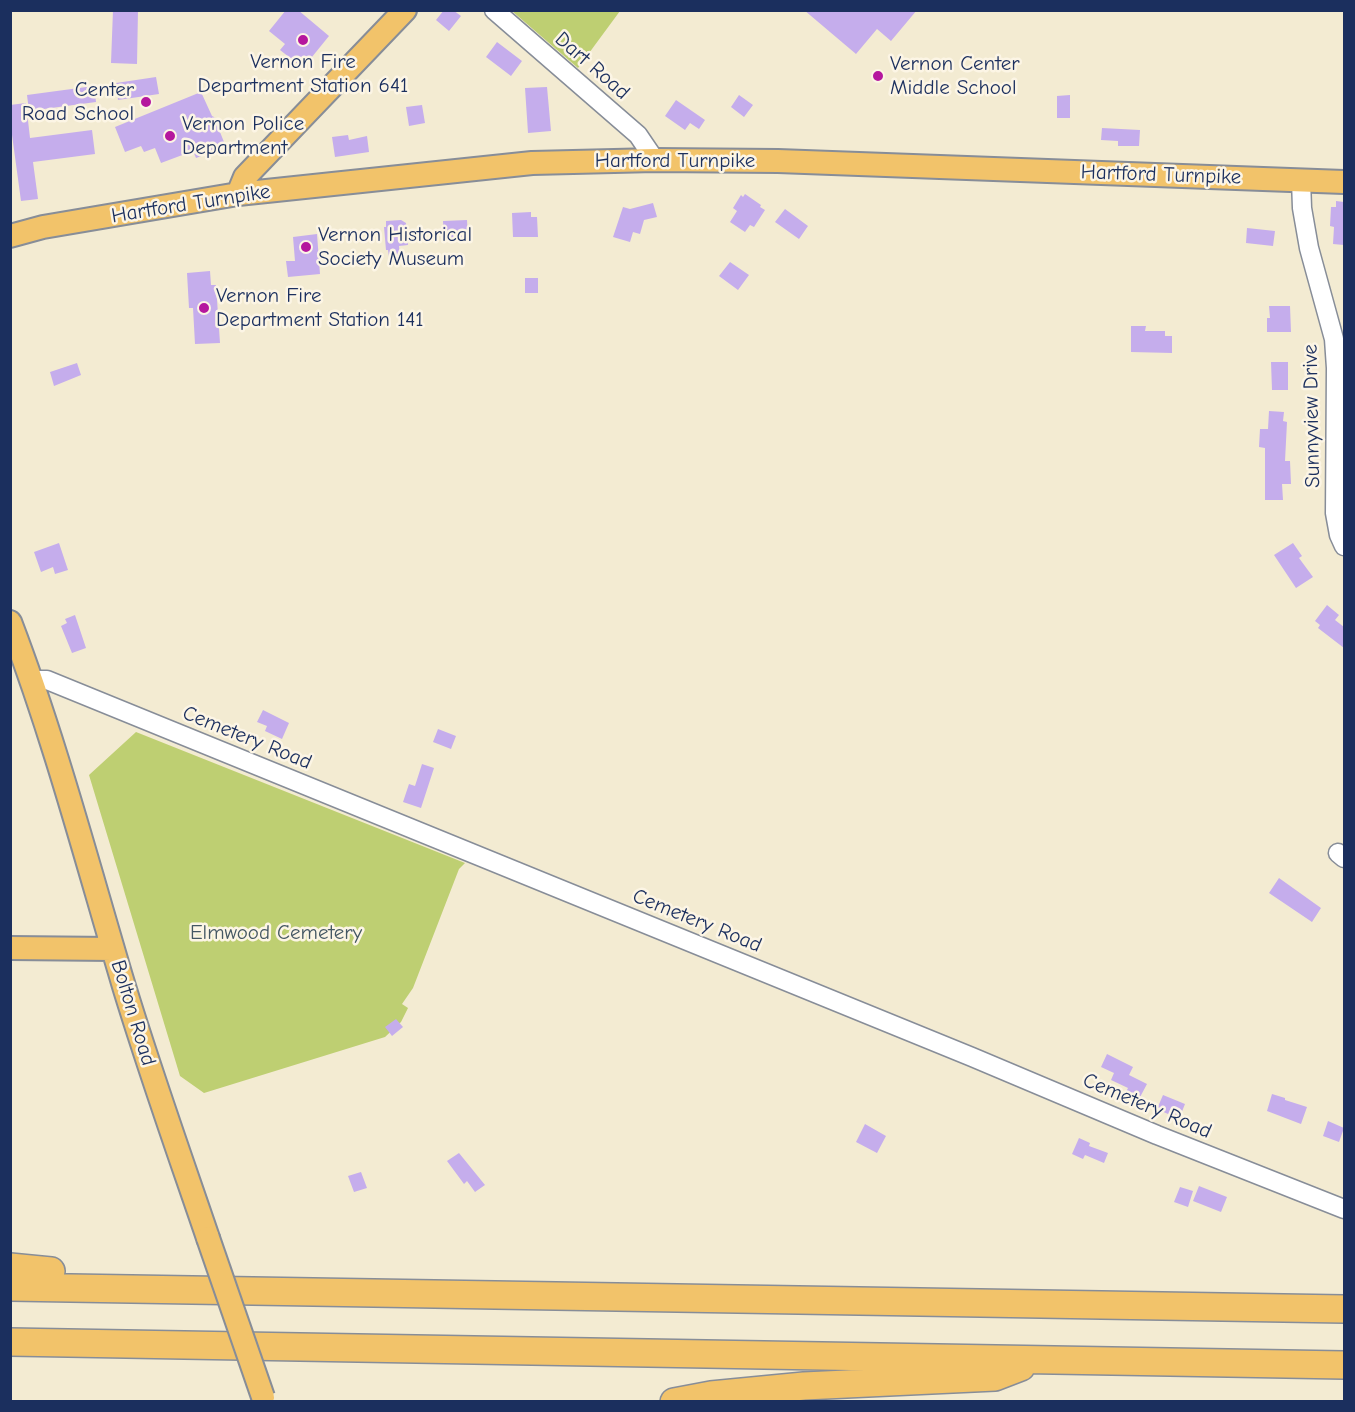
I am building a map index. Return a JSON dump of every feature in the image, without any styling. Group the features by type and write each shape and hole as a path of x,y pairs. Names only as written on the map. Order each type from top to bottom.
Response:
{"highway":[{"path":"10,1267 97,1274 123,1280 143,1289"},
{"path":"10,1287 1344,1309"},
{"path":"10,1342 1344,1365"},
{"path":"674,1401 804,1386 995,1377 1041,1359"}],"main road":[{"path":"238,194 245,177 405,10"},
{"name":"Hartford Turnpike","path":"10,236 43,227 238,194 532,163 656,160 778,161 1344,182"},
{"name":"Bolton Road","path":"10,622 33,680 141,1040 264,1399"},
{"path":"10,948 113,949"}],"street":[{"name":"Dart Road","path":"494,10 638,135 656,160"},
{"name":"Sunnyview Drive","path":"1301,180 1302,208 1309,248 1334,339 1336,368 1335,513 1339,535 1344,546"},
{"name":"Cemetery Road","path":"33,680 47,680 1344,1209"}],"green space":[{"path":"512,11 620,11 578,68"},
{"name":"Elmwood Cemetery","path":"136,732 465,863 459,869 413,988 402,1004 408,1008 401,1022 385,1037 204,1093 180,1076 89,775"}],"building":[{"path":"113,10 138,10 137,64 111,63"},
{"name":"Vernon Fire Department Station 641","path":"286,10 298,10 329,36 303,68 280,50 285,44 269,31"},
{"path":"444,10 453,10 461,16 449,31 436,20"},
{"path":"804,10 917,10 891,41 877,29 856,54"},
{"path":"497,42 522,61 511,76 486,57"},
{"path":"156,77 159,94 118,100 116,83"},
{"path":"94,86 96,102 29,111 27,95"},
{"path":"547,87 551,131 528,133 525,88"},
{"name":"Vernon Police Department","path":"201,92 226,147 196,158 193,151 161,163 155,148 144,152 141,146 125,152 115,127"},
{"path":"739,95 753,105 744,117 731,107"},
{"path":"1070,95 1070,118 1057,118 1057,96"},
{"path":"676,100 705,120 699,129 690,123 685,130 665,116"},
{"path":"26,103 30,138 92,130 95,154 33,162 38,199 21,201 10,105"},
{"path":"422,105 425,123 409,126 406,107"},
{"path":"1102,128 1140,130 1139,146 1118,146 1118,141 1101,140"},
{"path":"348,135 349,140 367,136 369,152 335,157 332,137"},
{"path":"745,194 765,210 754,227 750,225 745,232 730,222 737,211 733,208 741,195 743,197"},
{"path":"1336,201 1344,202 1344,245 1333,244 1334,227 1330,226 1331,207 1336,207"},
{"path":"653,203 657,217 644,220 640,234 633,232 630,242 613,237 623,207 630,209"},
{"path":"785,209 808,226 799,239 775,222"},
{"path":"531,212 531,217 537,217 538,237 513,237 512,213"},
{"path":"401,220 406,223 408,245 399,246 400,256 389,257 388,250 386,250 384,227 386,227 386,221"},
{"path":"467,220 468,238 444,239 443,221"},
{"path":"1247,228 1275,231 1273,246 1246,243"},
{"name":"Vernon Historical Society Museum","path":"317,234 320,274 288,277 286,261 295,261 293,237"},
{"path":"730,262 749,275 738,290 719,276"},
{"name":"Vernon Fire Department Station 141","path":"210,271 211,285 216,285 220,343 195,344 193,308 189,308 187,273"},
{"path":"525,278 538,278 538,293 525,293"},
{"path":"1269,306 1290,306 1291,332 1267,332 1267,318 1270,318"},
{"path":"1131,326 1146,326 1145,331 1165,331 1165,336 1172,336 1172,353 1131,352"},
{"path":"1271,362 1288,362 1288,390 1272,390"},
{"path":"77,363 81,375 54,386 50,372"},
{"path":"1269,411 1284,412 1283,421 1287,422 1285,461 1290,461 1291,484 1282,484 1283,500 1265,500 1265,448 1259,447 1260,429 1268,429"},
{"path":"59,543 68,570 55,574 53,567 41,572 34,552"},
{"path":"1293,543 1302,556 1299,558 1313,577 1296,588 1274,555"},
{"path":"1327,605 1339,615 1335,620 1344,627 1344,648 1318,628 1320,625 1315,621"},
{"path":"75,615 86,648 72,653 61,626 67,623 65,619"},
{"path":"263,710 289,723 282,739 265,731 267,726 257,722"},
{"path":"438,729 456,736 451,749 433,742"},
{"path":"422,764 434,768 421,808 403,802 409,784 415,786"},
{"path":"1279,878 1321,908 1312,922 1269,893"},
{"path":"396,1019 403,1027 392,1036 385,1027"},
{"path":"1107,1054 1133,1067 1129,1075 1147,1084 1139,1099 1126,1092 1128,1088 1111,1080 1114,1073 1101,1067"},
{"path":"1272,1094 1307,1107 1301,1124 1267,1111"},
{"path":"1163,1095 1185,1104 1179,1119 1157,1109"},
{"path":"1328,1121 1344,1128 1339,1142 1323,1136"},
{"path":"865,1124 886,1136 877,1153 856,1142"},
{"path":"1079,1138 1090,1143 1089,1146 1108,1153 1104,1163 1085,1155 1083,1159 1072,1154"},
{"path":"459,1153 485,1185 475,1192 467,1181 464,1184 447,1161"},
{"path":"361,1172 367,1188 354,1192 348,1176"},
{"path":"1199,1186 1227,1197 1221,1212 1193,1201"},
{"path":"1180,1187 1193,1191 1188,1207 1174,1202"}],"place":[{"name":"Vernon Fire Department Station 641","path":"303,40"},
{"name":"Vernon Center Middle School","path":"878,76"},
{"name":"Center Road School","path":"146,102"},
{"name":"Vernon Police Department","path":"170,136"},
{"name":"Vernon Historical Society Museum","path":"306,247"},
{"name":"Vernon Fire Department Station 141","path":"204,308"}]}
